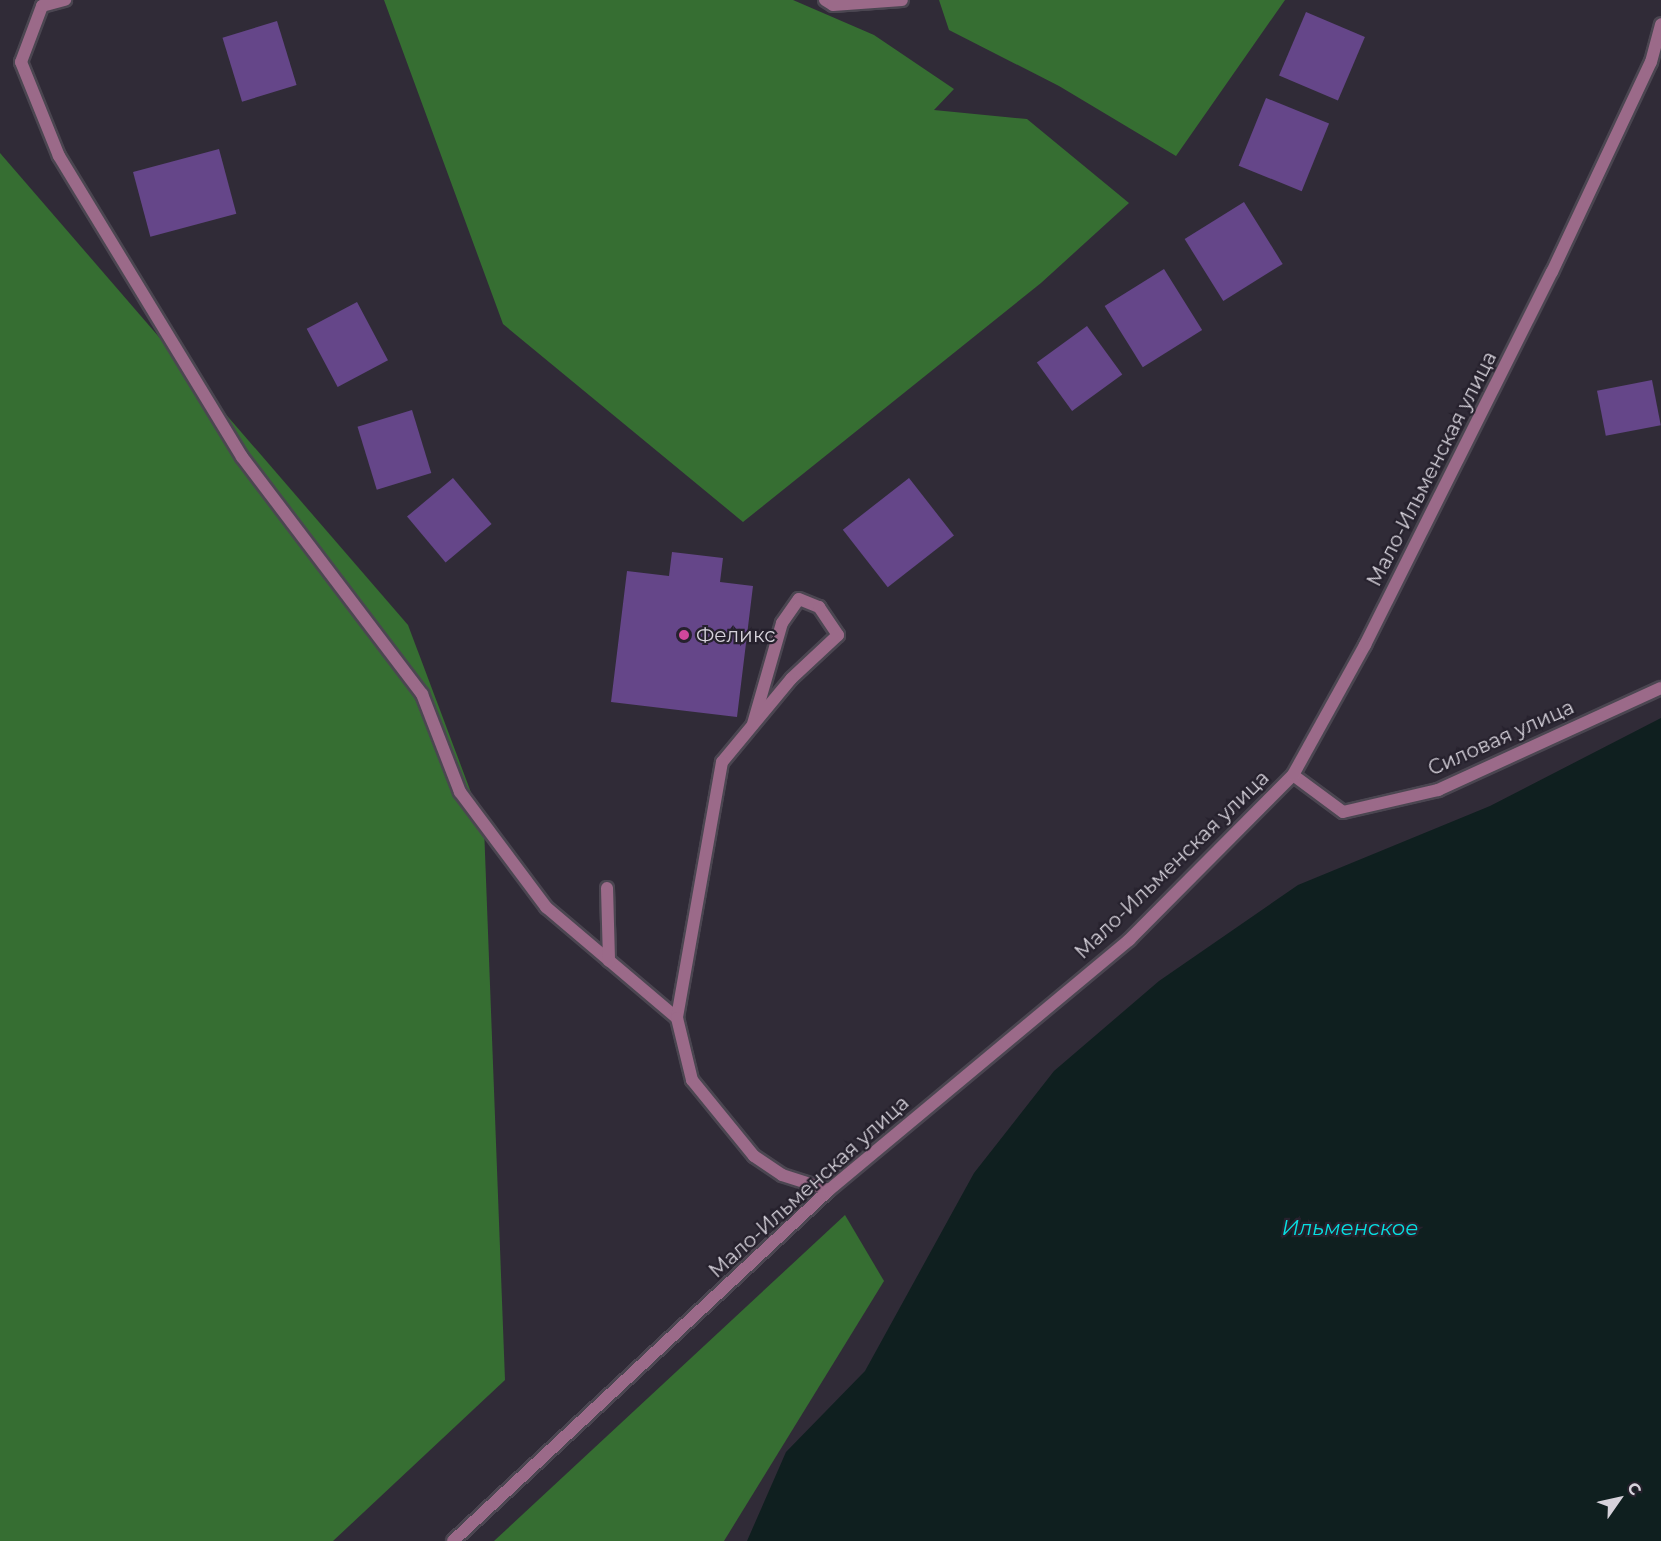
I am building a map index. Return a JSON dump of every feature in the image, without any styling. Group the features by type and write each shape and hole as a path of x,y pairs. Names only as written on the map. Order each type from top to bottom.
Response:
{"street":[{"path":"65,0 42,6 21,62 59,156 242,457 422,694 460,792 546,907 677,1018"},
{"path":"825,0 833,5 902,0"},
{"name":"Мало-Ильменская улица","path":"453,1541 829,1190 1129,940 1293,775 1365,645 1552,272 1652,62 1661,24"},
{"path":"753,724 782,623 799,599 819,607 838,635 753,724 722,762 677,1018 692,1080 754,1156 782,1175 829,1190"},
{"name":"Силовая улица","path":"1293,775 1343,812 1438,790 1661,688"},
{"path":"607,888 609,961"}],"green space":[{"path":"384,0 793,0 874,35 954,89 934,110 1027,119 1129,203 1041,283 743,522 503,324"},
{"path":"939,0 1285,0 1176,156 1059,86 949,30"},
{"path":"0,153 408,625 484,827 505,1380 333,1541 0,1541"},
{"path":"845,1215 884,1281 724,1541 494,1541"}],"water":[{"name":"Ильменское","path":"1661,718 1661,1541 747,1541 786,1452 865,1371 974,1173 1054,1071 1159,981 1298,885 1490,806"}],"building":[{"path":"1306,12 1365,37 1338,101 1279,76"},
{"path":"277,21 297,85 242,102 222,38"},
{"path":"1266,98 1329,123 1302,191 1239,166"},
{"path":"219,149 236,214 150,237 133,172"},
{"path":"1244,202 1283,264 1223,301 1185,239"},
{"path":"1164,269 1202,330 1143,367 1105,306"},
{"path":"357,302 388,360 338,387 307,329"},
{"path":"1087,326 1122,375 1072,411 1037,362"},
{"path":"1652,380 1661,425 1606,436 1597,391"},
{"path":"412,410 431,473 377,490 357,427"},
{"path":"453,478 492,524 446,563 407,517"},
{"path":"909,478 954,536 888,587 843,530"},
{"path":"672,552 723,558 720,582 753,586 737,717 611,702 627,571 669,576"}],"place":[{"name":"Феликс","path":"684,635"}]}
